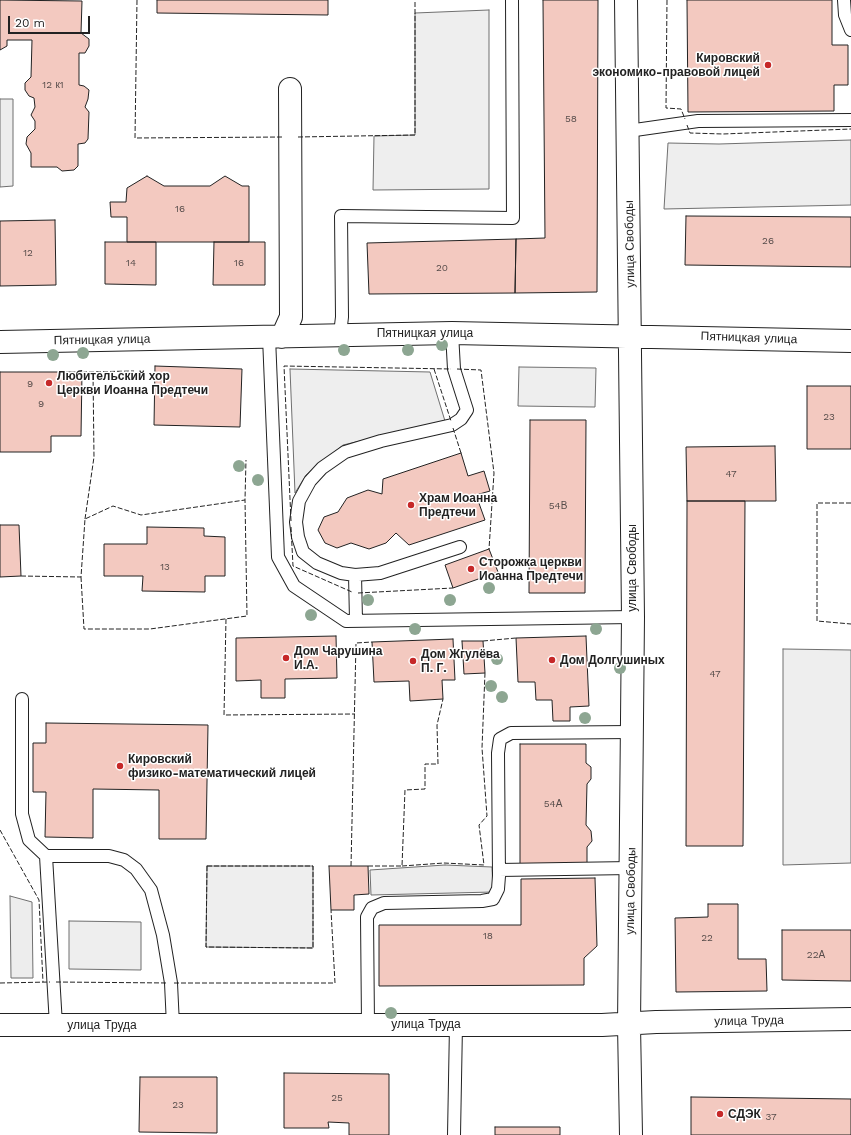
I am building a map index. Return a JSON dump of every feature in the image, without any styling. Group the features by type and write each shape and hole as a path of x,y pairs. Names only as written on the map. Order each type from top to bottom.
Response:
{"street":[{"name":"улица Свободы","path":"626,0 633,617 629,1025 631,1135"},
{"path":"276,337 291,317 290,89"},
{"name":"Пятницкая улица","path":"0,342 276,337 340,334 452,333 631,335 851,341"},
{"name":"улица Труда","path":"0,1025 629,1025 664,1022 851,1019"}],"lane":[{"path":"340,334 342,317 341,216 513,218 512,0"},
{"path":"844,0 845,15 851,30"},
{"path":"628,131 698,121 851,120"},
{"path":"452,333 454,369 467,410 461,418 452,425 380,441 345,452 322,468 310,481 299,501 296,522 298,538 303,552 317,563 341,573 355,575 380,573 460,547"},
{"path":"276,337 278,557 294,586 346,621 633,617"},
{"path":"355,575 356,620"},
{"path":"22,699 22,814 29,840 46,856 110,856 124,860 136,869 151,890 163,935 171,983 173,1025"},
{"path":"368,1024 367,917 372,908 384,903 482,901 493,899 498,889 498,753 500,739 511,733 632,732"},
{"path":"46,856 56,1025"},
{"path":"499,870 631,868"},
{"path":"454,1135 456,1025"}],"shaded area":[{"path":"489,10 489,189 373,190 374,136 415,135 415,13"},
{"path":"0,99 13,99 13,186 0,187"},
{"path":"851,140 851,205 664,209 668,143 719,144"},
{"path":"519,367 596,368 595,407 518,406"},
{"path":"290,369 430,372 445,421 343,445 306,475 295,493"},
{"path":"783,649 851,650 851,863 783,865"},
{"path":"445,865 492,867 493,892 371,895 370,870"},
{"path":"207,866 313,866 313,948 206,947"},
{"path":"10,896 32,902 33,978 11,978"},
{"path":"69,921 141,922 141,970 69,969"}],"building":[{"path":"0,0 82,1 81,33 89,39 89,46 85,53 79,53 79,85 84,86 89,90 85,107 89,112 88,139 85,143 78,144 78,166 74,170 62,171 57,167 31,167 31,153 26,144 27,137 35,129 35,121 31,115 35,107 34,98 29,96 25,90 25,83 31,77 32,40 7,40 7,46 0,50"},
{"path":"157,0 328,0 328,15 157,13"},
{"path":"543,0 598,0 597,292 515,293 516,239 545,238"},
{"name":"Кировский экономико-правовой лицей","path":"687,0 832,0 832,45 848,45 848,85 834,85 834,111 688,112"},
{"path":"147,176 164,186 210,186 225,176 242,186 249,186 249,242 127,242 127,217 111,217 110,202 126,202 127,188"},
{"path":"686,216 851,217 851,267 685,265"},
{"path":"55,220 56,285 0,286 0,221"},
{"path":"516,239 515,293 369,294 367,243"},
{"path":"105,242 156,242 156,285 105,284"},
{"path":"214,242 265,242 265,285 213,285"},
{"path":"155,366 242,369 240,427 154,425"},
{"path":"0,372 82,372 81,436 51,436 51,452 0,452"},
{"path":"807,386 851,386 851,449 807,449"},
{"path":"530,420 586,420 585,593 529,593"},
{"path":"775,446 776,501 687,501 686,447"},
{"name":"Храм Иоанна Предтечи","path":"461,453 468,476 484,471 490,491 476,495 485,520 409,545 396,533 386,543 369,549 351,543 337,548 325,543 318,530 324,517 338,512 347,498 368,490 382,494 383,479"},
{"path":"687,501 745,501 743,846 686,846"},
{"path":"0,525 19,525 21,576 0,577"},
{"path":"147,527 204,528 204,536 225,537 225,576 205,576 205,592 142,591 143,576 104,576 104,544 147,544"},
{"name":"Сторожка церкви Иоанна Предтечи","path":"489,549 498,572 453,588 445,565"},
{"name":"Дом Чарушина И.А.","path":"336,636 337,678 285,679 285,698 261,698 261,680 236,681 236,638"},
{"name":"Дом Долгушиных","path":"586,636 589,706 570,707 570,721 553,721 552,700 536,700 535,682 518,682 516,638"},
{"name":"Дом Жгулёва П. Г.","path":"453,639 455,680 442,680 443,699 410,701 409,681 374,682 372,642"},
{"path":"462,641 483,641 485,673 464,674"},
{"name":"Кировский физико-математический лицей","path":"46,723 208,725 206,839 159,839 159,790 93,789 93,838 45,837 46,792 33,792 33,743 46,743"},
{"path":"520,744 586,744 586,763 591,767 591,779 587,784 586,825 591,831 592,841 587,847 587,864 520,864"},
{"path":"329,866 368,866 369,894 354,895 354,910 331,910"},
{"path":"595,878 597,946 584,958 584,985 379,986 379,925 521,925 521,879"},
{"path":"708,904 738,904 738,959 766,959 767,991 676,992 675,918 708,917"},
{"path":"782,930 851,930 851,981 782,980"},
{"path":"284,1073 389,1074 389,1135 349,1135 349,1123 328,1122 329,1128 284,1128"},
{"path":"140,1077 217,1077 217,1133 139,1132"},
{"path":"691,1097 851,1099 851,1135 691,1135"},
{"path":"495,1127 560,1127 560,1135 495,1135"}],"fence":[{"path":"137,0 135,138 282,137"},
{"path":"298,137 415,135 415,0"},
{"path":"667,0 666,108 681,109 685,119"},
{"path":"687,125 690,133 723,134 851,129"},
{"path":"291,521 284,366 451,369"},
{"path":"434,369 451,421"},
{"path":"457,369 481,370 494,473 489,549"},
{"path":"82,372 134,371"},
{"path":"85,519 94,457 93,372"},
{"path":"453,428 461,453"},
{"path":"21,576 81,577 85,519 113,506 141,515 245,500 246,460"},
{"path":"81,577 84,629 150,629 247,616 245,500"},
{"path":"851,503 817,503 817,621 851,624"},
{"path":"291,527 293,566 352,592"},
{"path":"358,593 453,588"},
{"path":"226,619 224,715 355,714"},
{"path":"483,641 516,638"},
{"path":"351,866 356,643 372,642"},
{"path":"402,866 444,863 484,865 479,825 487,816 482,748 485,673"},
{"path":"368,866 402,866 405,790 425,789 425,764 438,764 437,725 443,699"},
{"path":"0,830 39,900 43,982"},
{"path":"207,866 313,866 313,948 206,947 207,866"},
{"path":"174,983 335,983 331,910"},
{"path":"0,983 50,982"},
{"path":"56,982 168,983"}],"place":[{"name":"Кировский экономико-правовой лицей","path":"768,65"},
{"name":"Любительский хор Церкви Иоанна Предтечи","path":"49,383"},
{"name":"Храм Иоанна Предтечи","path":"411,505"},
{"name":"Сторожка церкви Иоанна Предтечи","path":"471,569"},
{"name":"Дом Чарушина И.А.","path":"286,658"},
{"name":"Дом Долгушиных","path":"552,660"},
{"name":"Дом Жгулёва П. Г.","path":"413,661"},
{"name":"Кировский физико-математический лицей","path":"120,766"},
{"name":"СДЭК","path":"720,1114"}]}
